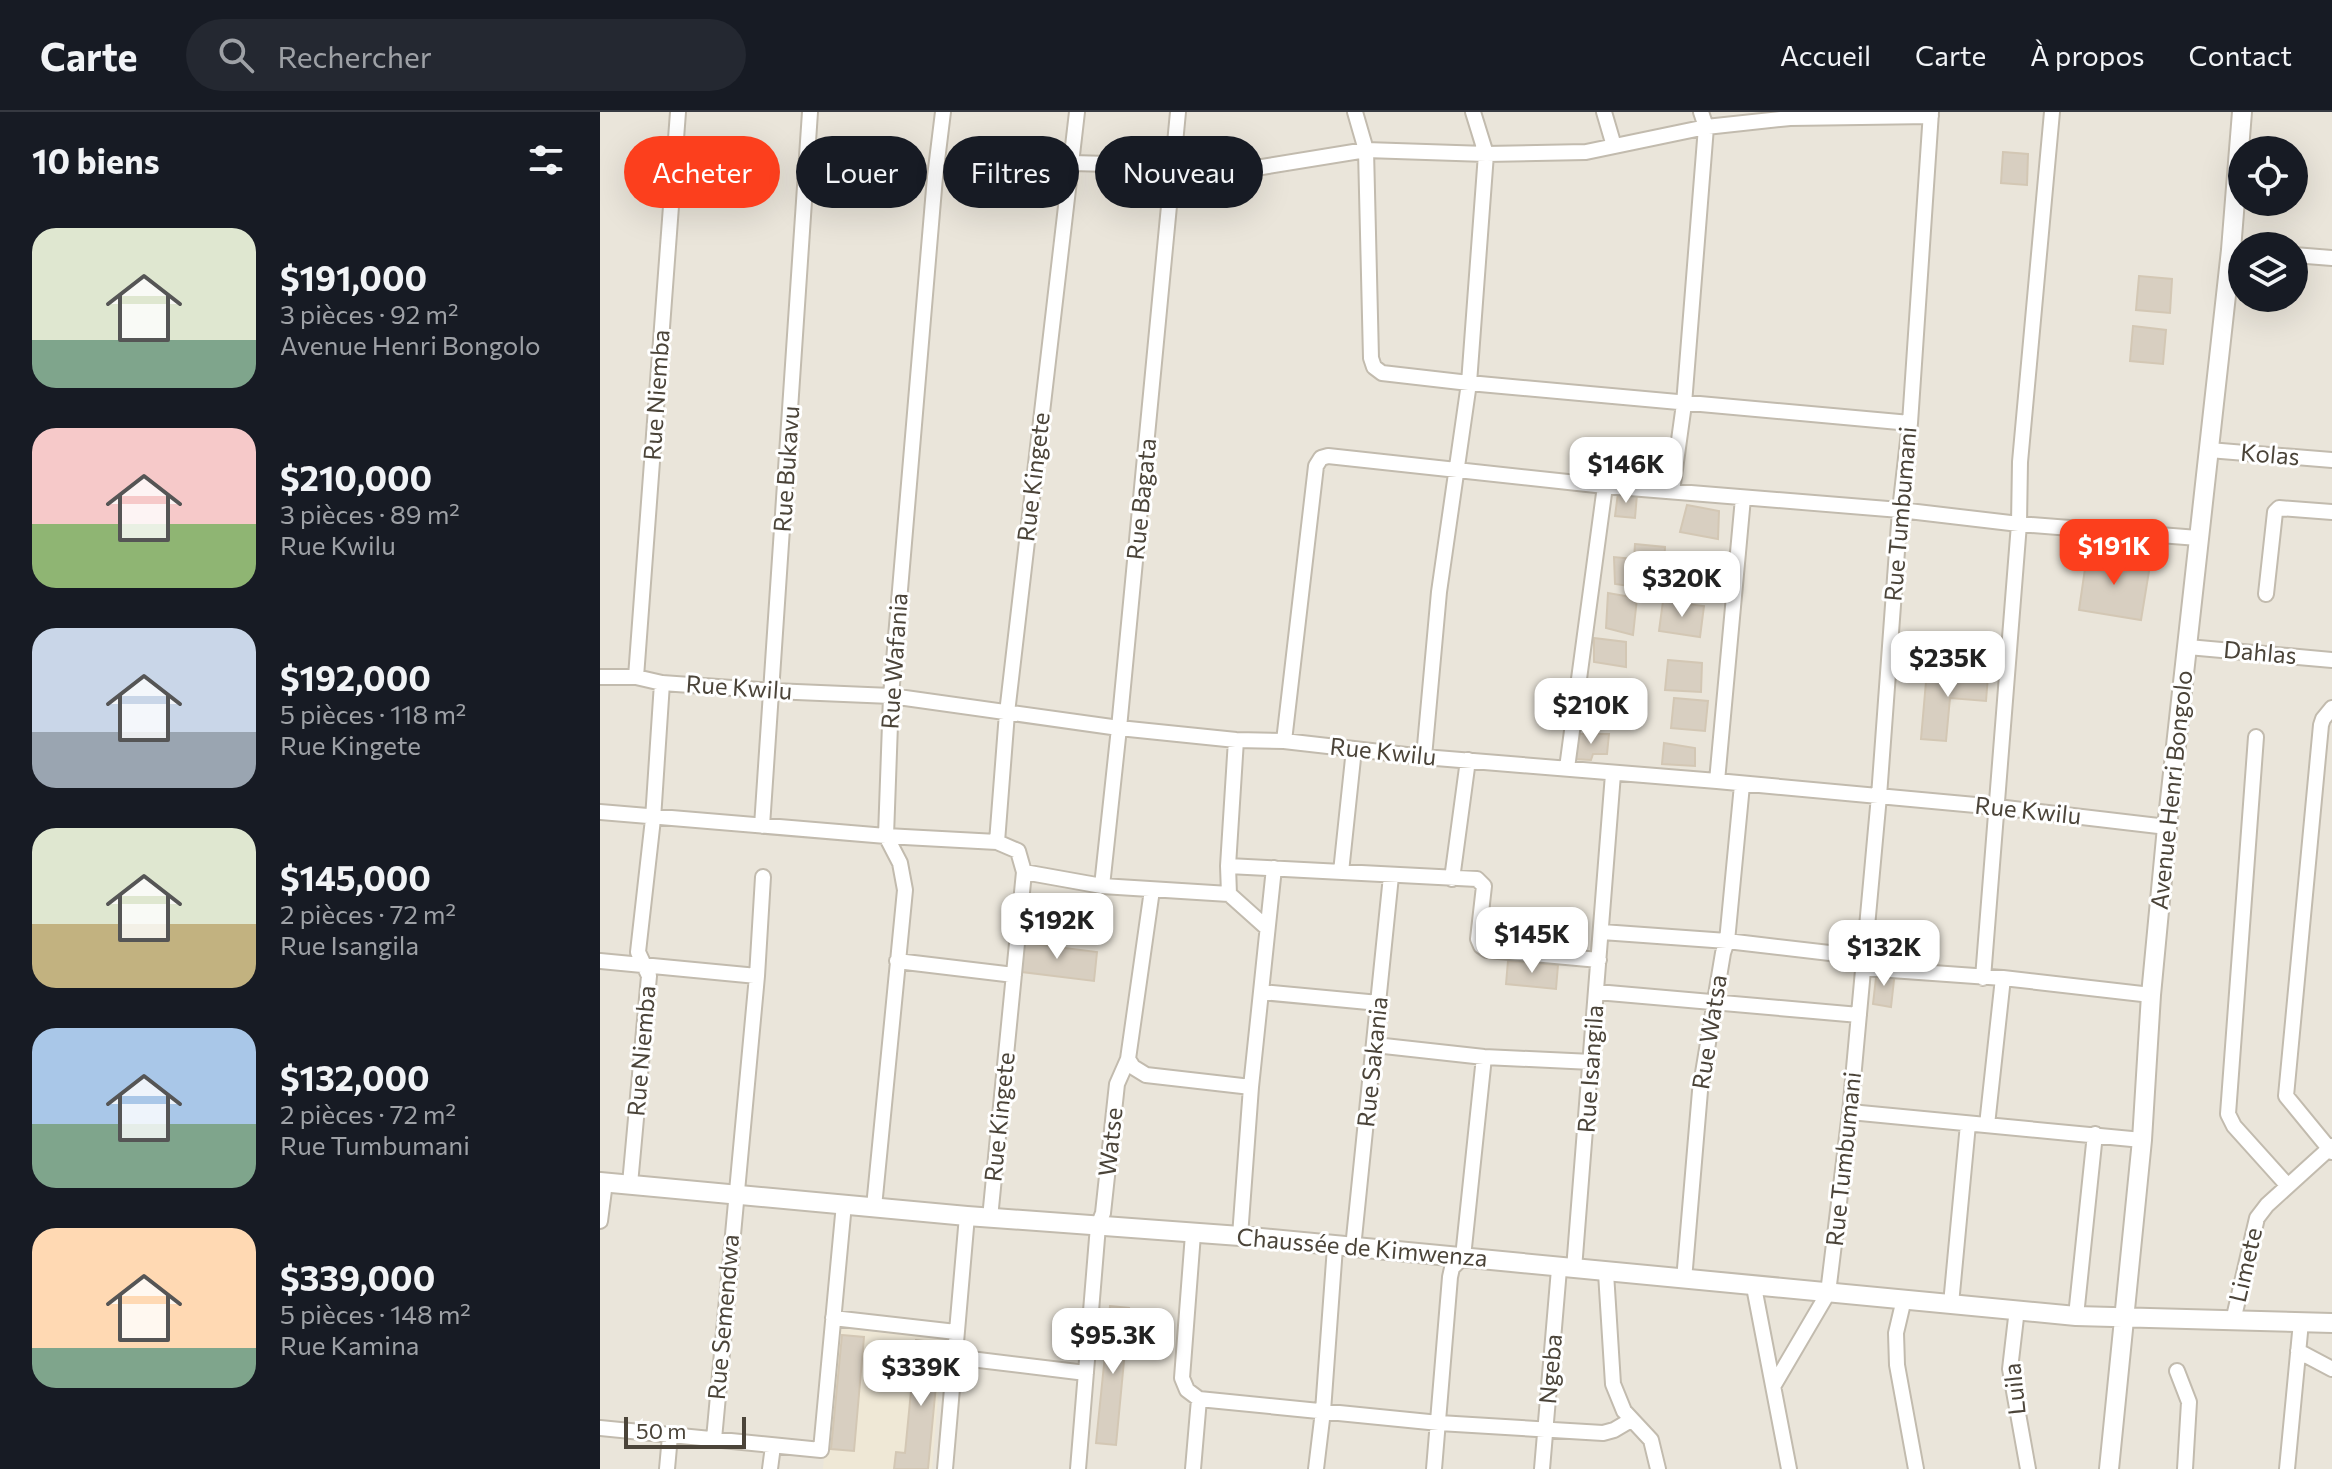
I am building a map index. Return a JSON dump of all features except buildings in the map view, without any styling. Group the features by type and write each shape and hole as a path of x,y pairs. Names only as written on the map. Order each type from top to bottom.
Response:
{"street":[{"name":"Rue Niemba","path":"636,677 678,112"},
{"name":"Rue Bukavu","path":"762,826 810,112"},
{"name":"Rue Wafania","path":"874,1207 905,890 900,863 886,836 891,696 943,112"},
{"name":"Rue Kingete","path":"1075,136 1077,112"},
{"name":"Rue Bagata","path":"1176,136 1178,112"},
{"path":"1355,112 1366,150 1371,358 1374,367 1382,373 1910,423"},
{"path":"1424,757 1439,592 1469,383 1486,154 1473,112"},
{"path":"1604,112 1614,146"},
{"path":"1672,491 1684,404 1706,127 1701,112"},
{"path":"1983,978 2019,524 2020,462 2052,112"},
{"name":"Avenue Henri Bongolo","path":"2237,232 2242,112"},
{"path":"1263,167 1366,150 1486,154 1586,152 1706,127 1789,115 1930,113"},
{"name":"Rue Tumbumani","path":"1828,1293 1850,1112 1879,796 1900,510 1910,423 1930,113"},
{"name":"Rue Kingete","path":"997,842 1007,713 1067,208"},
{"name":"Rue Bagata","path":"1102,886 1170,208"},
{"path":"2308,256 2332,258"},
{"name":"Avenue Henri Bongolo","path":"2109,1469 2142,1140 2151,995 2167,827 2198,538 2228,310"},
{"name":"Kolas","path":"2209,450 2332,460"},
{"path":"1284,741 1316,466 1321,458 1328,456 1605,486 2198,538"},
{"path":"1567,768 1605,486"},
{"path":"1717,781 1743,498"},
{"path":"2266,594 2275,512 2279,508 2332,512"},
{"name":"Dahlas","path":"2188,647 2332,660"},
{"name":"Rue Kwilu","path":"600,677 636,677 662,683 773,691 891,696 1119,728 1997,807 2167,827"},
{"name":"Rue Niemba","path":"630,1184 649,976 638,952 653,819 662,683"},
{"path":"2331,1148 2286,1096 2321,725 2332,708"},
{"path":"2256,737 2228,1114 2234,1126 2288,1186"},
{"path":"1229,894 1236,740"},
{"path":"1341,872 1354,749"},
{"path":"1452,879 1468,760"},
{"name":"Rue Isangila","path":"1567,1269 1592,1062 1613,774"},
{"name":"Rue Watsa","path":"1684,1280 1700,1091 1727,941 1742,785"},
{"path":"600,812 653,819 997,842 1018,851 1024,872 1102,886 1229,894 1267,928"},
{"path":"1228,866 1477,879 1484,886 1478,939 1487,950 1599,960"},
{"path":"1240,1236 1251,1087 1274,868"},
{"name":"Rue Kingete","path":"990,1218 1024,872"},
{"name":"Rue Sakania","path":"1316,1469 1344,1248 1375,1045 1391,876"},
{"path":"735,1194 757,976 763,877"},
{"name":"Watse","path":"1078,1469 1098,1226 1103,1213 1117,1084 1128,1059 1152,890"},
{"path":"1602,932 1727,941 1983,978 2151,995"},
{"path":"600,961 757,976"},
{"path":"897,961 1014,975"},
{"path":"1987,1125 2003,978"},
{"path":"1261,992 1379,1003"},
{"path":"1597,992 1859,1015"},
{"path":"1375,1045 1484,1057 1592,1062"},
{"path":"1434,1469 1450,1277 1452,1268 1463,1257 1484,1057"},
{"path":"1128,1059 1133,1067 1146,1075 1251,1087"},
{"path":"1850,1112 2142,1140"},
{"path":"1951,1304 1968,1124"},
{"path":"2076,1316 2095,1134"},
{"name":"Limete","path":"2233,1321 2257,1218 2267,1205 2331,1148"},
{"path":"600,1221 602,1182"},
{"name":"Chaussée de Kimwenza","path":"602,1182 990,1218 1240,1236 2076,1316 2332,1323"},
{"name":"Rue Semendwa","path":"714,1439 735,1194"},
{"path":"600,1428 821,1450 844,1204"},
{"path":"945,1469 967,1216"},
{"path":"1193,1234 1182,1378 1187,1390 1199,1399 1439,1423 1603,1433 1631,1420"},
{"name":"Ngeba","path":"1542,1469 1567,1269"},
{"path":"1606,1273 1611,1371 1618,1397 1631,1420 1651,1440 1658,1469"},
{"path":"1754,1287 1789,1469"},
{"path":"1774,1385 1828,1293"},
{"path":"1904,1299 1896,1333 1897,1365 1916,1469"},
{"name":"Luila","path":"2017,1309 2010,1369 2028,1469"},
{"path":"833,1318 956,1332"},
{"path":"2287,1469 2301,1322"},
{"path":"2298,1351 2332,1369"},
{"path":"954,1357 1086,1373"},
{"path":"2177,1371 2189,1402 2185,1469"},
{"path":"1193,1469 1199,1399"},
{"path":"667,1469 670,1436"},
{"path":"770,1469 773,1446"}],"shaded area":[{"path":"600,112 2332,112 2332,1469 600,1469"},
{"path":"835,1328 943,1338 932,1469 823,1469"}]}
